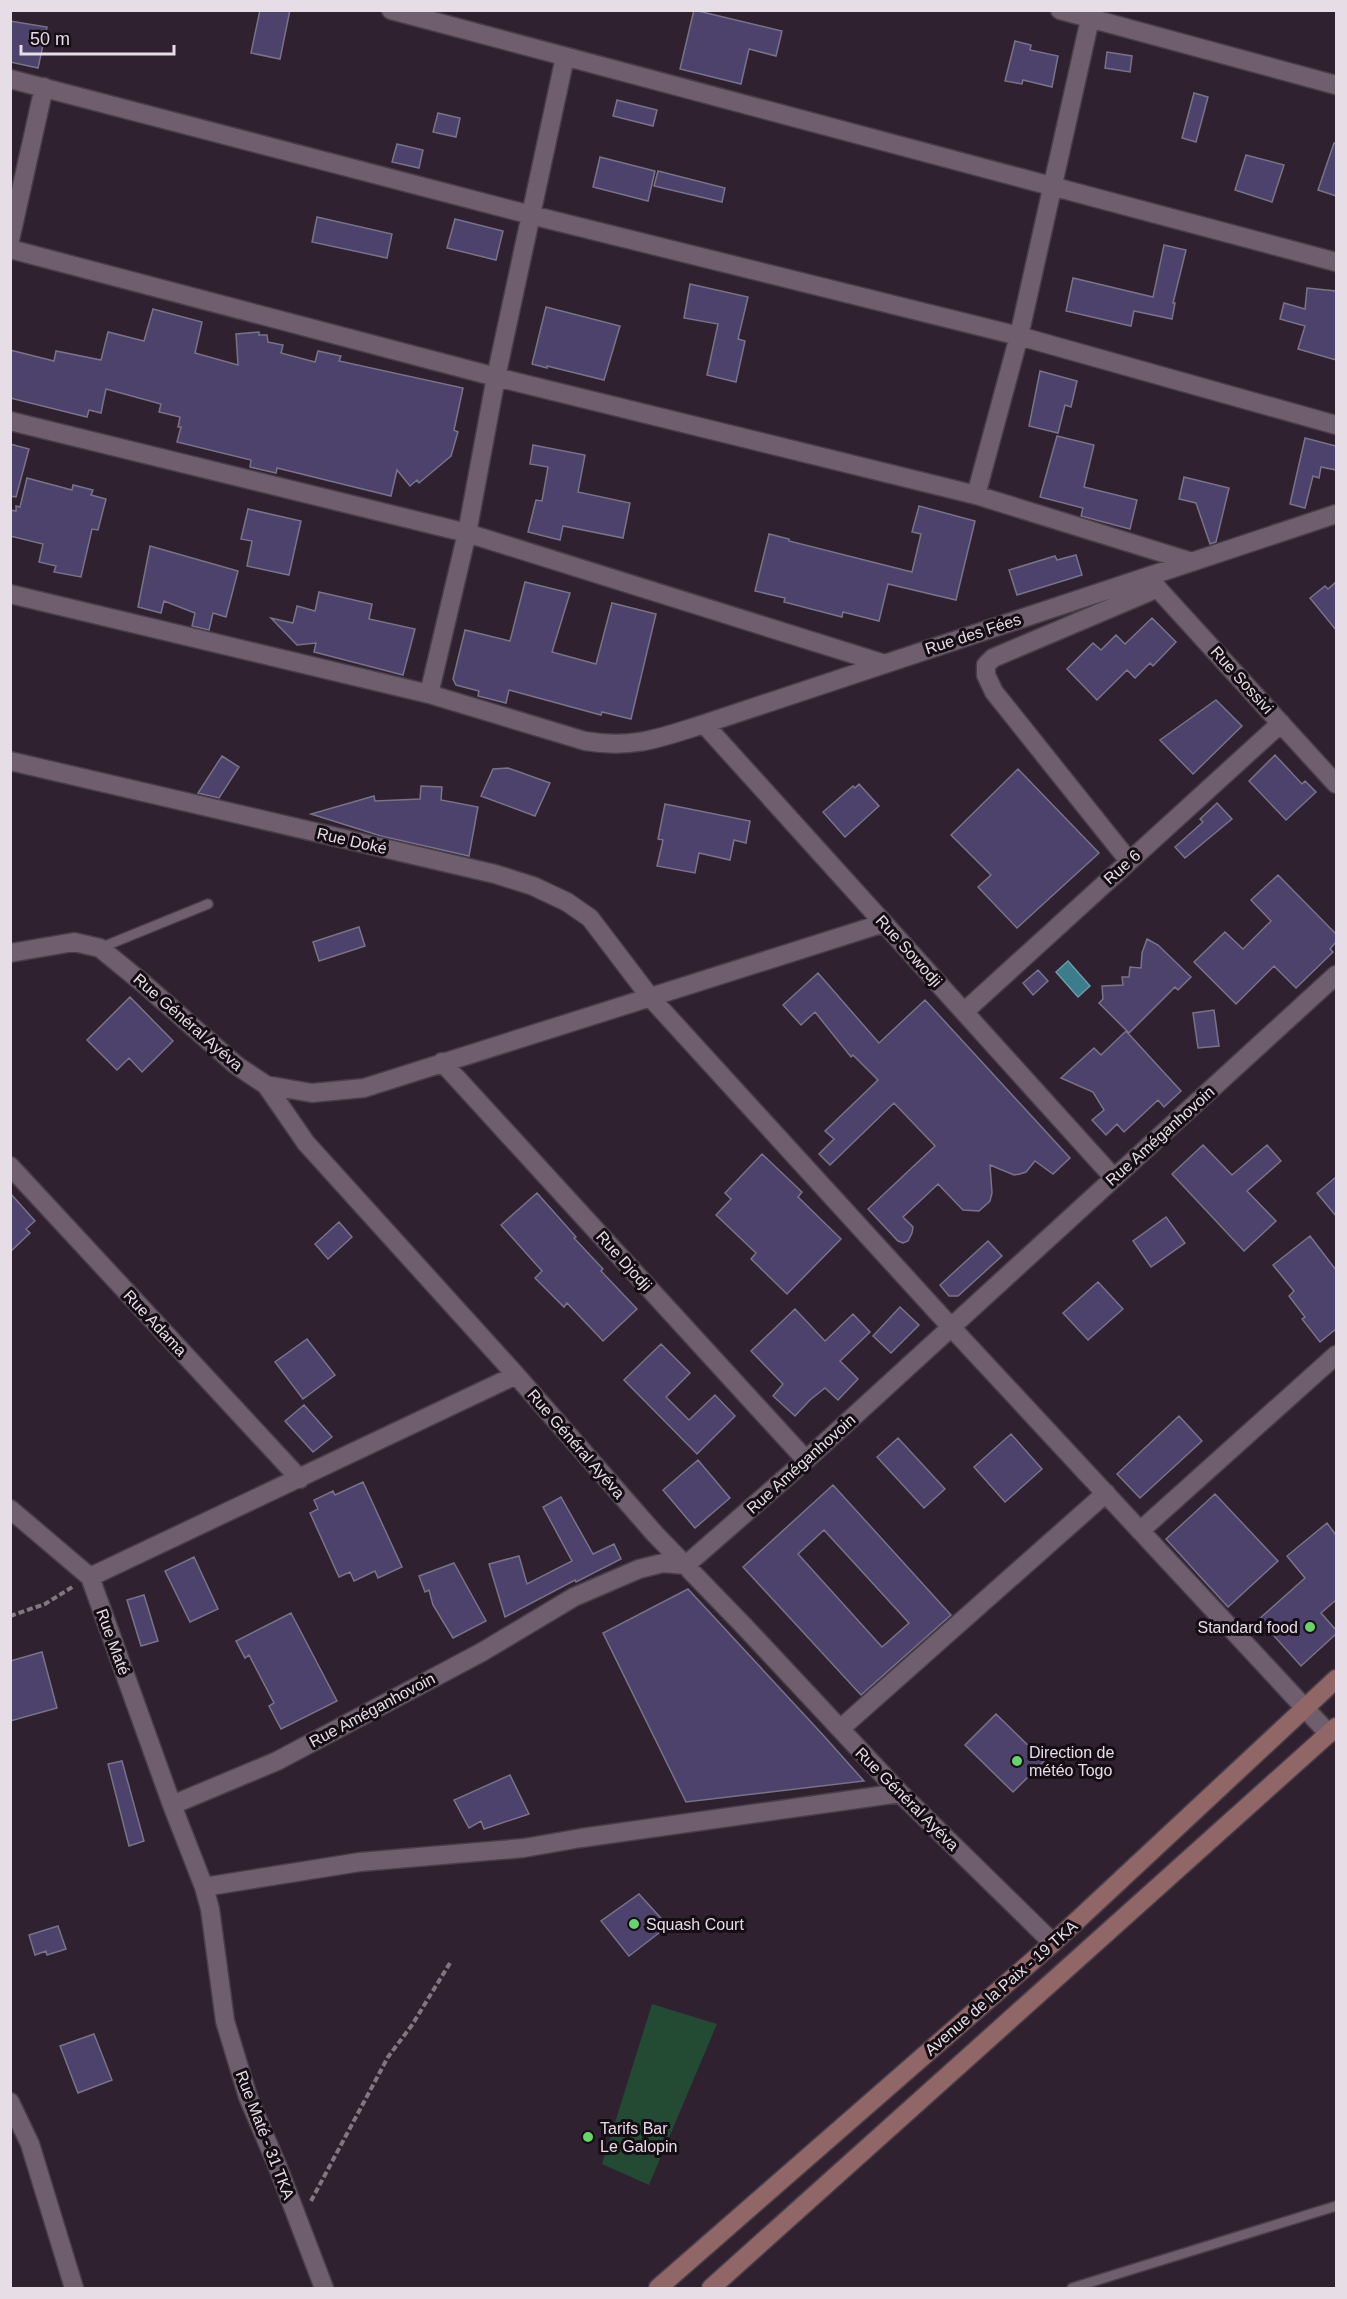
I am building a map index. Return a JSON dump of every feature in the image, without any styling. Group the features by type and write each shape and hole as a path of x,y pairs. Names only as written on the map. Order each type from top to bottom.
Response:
{"main road":[{"name":"Avenue de la Paix - 19 TKA","path":"658,2289 1053,1943 1336,1679"},
{"name":"Avenue de la Paix - 19 TKA","path":"711,2289 1333,1731"}],"street":[{"path":"391,10 1336,262"},
{"path":"1060,10 1091,14 1336,85"},
{"path":"976,495 1019,336 1091,14"},
{"path":"429,694 467,533 496,377 565,57"},
{"path":"10,79 531,215 1019,336 1336,425"},
{"path":"10,240 45,87"},
{"path":"10,249 496,377 976,495 1192,562"},
{"path":"10,421 467,533 885,664"},
{"name":"Rue des Fées","path":"10,594 429,694 585,741 608,745 629,745 704,724 885,664 1152,582 1192,562 1336,514"},
{"path":"1129,861 994,692 986,675 986,665 993,658 1152,582"},
{"name":"Rue Sossivi","path":"1152,582 1336,784"},
{"name":"Rue 6","path":"964,1012 1281,723"},
{"name":"Rue Sowodji","path":"704,724 1114,1178"},
{"name":"Rue Doké","path":"10,761 495,874 533,886 567,902 590,918 650,997 951,1327 1304,1708 1333,1731"},
{"path":"266,1085 312,1093 364,1088 884,923"},
{"path":"13,950 74,942 99,948"},
{"name":"Rue Général Ayéva","path":"99,948 144,984 236,1065 266,1085 306,1143 516,1375 655,1534 900,1793 1053,1943"},
{"name":"Rue Améganhovoin","path":"172,1805 277,1761 482,1652 574,1597 639,1569 663,1563 686,1565 806,1460 1336,975"},
{"name":"Rue Djodji","path":"442,1062 806,1460"},
{"name":"Rue Adama","path":"10,1166 300,1479"},
{"path":"1140,1531 1336,1355"},
{"path":"90,1577 516,1375"},
{"path":"840,1729 1106,1493"},
{"name":"Rue Maté","path":"10,1509 90,1577 172,1805"},
{"path":"204,1887 360,1862 524,1848 900,1793"},
{"name":"Rue Maté - 31 TKA","path":"172,1805 204,1887 210,1909 225,2021 248,2097 278,2165 324,2289"},
{"path":"10,2102 30,2144 74,2289"}],"lane":[{"path":"99,948 208,904"},
{"path":"1072,2289 1336,2206"}],"path":[{"path":"10,1616 45,1604 90,1577"},
{"path":"299,2223 388,2057 412,2025 450,1963"}],"green space":[{"path":"652,2004 717,2024 649,2185 602,2164"}],"water":[{"path":"1068,961 1090,986 1078,997 1056,972"}],"building":[{"path":"260,10 290,10 280,59 251,53"},
{"path":"694,10 782,31 776,56 749,49 741,84 680,69"},
{"path":"10,21 47,27 38,68 10,62"},
{"path":"1015,41 1031,45 1030,50 1058,56 1052,87 1023,80 1022,84 1005,81"},
{"path":"1107,52 1132,56 1130,72 1105,68"},
{"path":"1194,93 1208,97 1196,142 1182,138"},
{"path":"617,100 657,110 653,126 613,116"},
{"path":"438,113 460,118 456,137 433,132"},
{"path":"1334,143 1336,144 1336,196 1318,190"},
{"path":"397,144 423,150 419,168 392,162"},
{"path":"1246,155 1284,165 1272,202 1235,190"},
{"path":"600,157 655,171 648,201 593,187"},
{"path":"658,171 725,188 722,202 654,186"},
{"path":"317,217 392,234 387,258 312,242"},
{"path":"455,219 503,231 496,260 447,248"},
{"path":"1164,245 1186,250 1173,303 1175,303 1172,319 1134,311 1131,326 1066,311 1073,278 1153,297"},
{"path":"690,284 748,297 738,339 745,341 736,382 707,375 718,324 684,318"},
{"path":"1307,288 1336,291 1336,360 1298,349 1305,326 1280,319 1284,303 1305,309"},
{"path":"546,307 620,326 604,380 532,364"},
{"path":"153,309 202,322 195,353 238,365 236,334 259,332 259,335 267,335 268,342 283,345 281,353 315,362 318,351 341,356 339,361 463,388 454,430 458,432 451,456 419,483 417,480 410,486 397,470 391,496 277,468 276,473 250,467 251,460 177,442 181,427 178,427 180,417 159,412 161,404 106,389 101,413 89,410 87,417 10,398 10,350 54,361 56,351 101,360 108,332 144,341"},
{"path":"1040,371 1077,381 1071,407 1065,405 1058,433 1029,426"},
{"path":"1057,436 1094,445 1084,487 1137,500 1130,529 1081,516 1083,508 1040,497"},
{"path":"1305,438 1336,446 1336,470 1321,467 1319,478 1313,476 1305,508 1290,504"},
{"path":"10,444 29,449 16,497 10,496"},
{"path":"533,445 585,455 578,492 630,503 623,538 563,526 560,540 528,532 536,500 542,501 548,467 530,464"},
{"path":"1184,477 1229,488 1216,542 1210,544 1196,503 1179,499"},
{"path":"27,478 72,490 73,485 93,490 91,495 106,499 98,530 92,529 81,577 54,572 56,566 39,562 43,544 10,536 10,510 16,511 16,506 20,507"},
{"path":"919,506 975,521 956,600 888,584 879,621 843,612 842,617 784,602 785,598 755,591 769,534 912,572 921,534 912,532"},
{"path":"248,509 301,521 289,575 247,566 252,541 241,539"},
{"path":"150,546 238,571 226,617 213,613 209,630 192,626 195,613 164,601 161,613 138,607"},
{"path":"1076,555 1082,575 1017,595 1009,570 1055,556 1057,560"},
{"path":"525,582 570,593 552,652 596,664 612,603 656,614 631,719 602,712 601,715 509,690 506,703 478,696 479,691 456,685 453,679 465,630 510,641"},
{"path":"1336,582 1336,630 1310,598 1325,586 1328,589"},
{"path":"319,592 372,604 369,619 415,629 403,675 314,652 316,643 297,645 271,618 293,623 297,606 315,611"},
{"path":"1152,618 1176,642 1153,666 1150,663 1135,678 1127,670 1097,700 1067,669 1093,643 1101,650 1116,635 1125,644"},
{"path":"1216,700 1242,726 1193,774 1160,740"},
{"path":"1275,755 1302,784 1305,781 1316,792 1286,820 1249,781"},
{"path":"222,756 239,767 219,798 198,793"},
{"path":"508,768 550,783 535,816 481,796 493,769"},
{"path":"1018,769 1099,853 1017,928 978,887 991,875 951,835"},
{"path":"859,784 879,806 845,837 823,812 853,786 855,788"},
{"path":"421,786 442,787 441,800 478,807 469,856 381,836 311,814 374,796 375,801 420,799"},
{"path":"1217,803 1232,819 1185,858 1175,847 1203,822 1200,819"},
{"path":"665,804 750,821 746,843 734,840 730,860 699,853 695,873 657,866 663,840 658,839"},
{"path":"1278,875 1336,934 1336,942 1330,949 1333,952 1296,988 1274,966 1236,1004 1194,962 1225,932 1243,949 1271,921 1251,900"},
{"path":"359,927 365,946 319,961 313,942"},
{"path":"1147,939 1158,945 1191,977 1178,990 1175,987 1129,1033 1099,1003 1103,999 1102,986 1123,985 1122,977 1129,977 1130,967 1141,968 1142,953"},
{"path":"1038,970 1048,981 1033,995 1023,983"},
{"path":"818,973 879,1043 925,1000 1070,1158 1053,1174 1035,1161 1026,1172 1014,1175 990,1165 992,1193 990,1201 979,1211 963,1210 938,1184 903,1217 913,1227 912,1233 908,1241 903,1243 898,1241 868,1209 935,1146 894,1103 830,1165 819,1154 834,1139 825,1131 878,1080 853,1055 851,1057 815,1012 801,1025 783,1005"},
{"path":"130,997 173,1041 142,1072 129,1058 117,1070 87,1040"},
{"path":"1214,1010 1219,1046 1198,1048 1193,1013"},
{"path":"1126,1031 1181,1091 1164,1107 1158,1100 1124,1132 1117,1124 1106,1135 1092,1120 1104,1110 1093,1092 1061,1078 1094,1048 1101,1055"},
{"path":"1203,1145 1232,1175 1267,1145 1281,1161 1247,1191 1276,1221 1244,1251 1172,1174"},
{"path":"762,1154 802,1192 798,1197 841,1239 787,1294 751,1259 756,1253 716,1215 731,1199 725,1193"},
{"path":"1336,1177 1336,1216 1317,1193"},
{"path":"10,1193 35,1221 26,1229 30,1233 10,1252"},
{"path":"537,1193 603,1269 601,1271 637,1309 603,1341 567,1303 564,1307 535,1278 542,1271 501,1225"},
{"path":"1166,1217 1185,1243 1151,1267 1133,1241"},
{"path":"339,1222 352,1237 328,1259 315,1244"},
{"path":"1310,1236 1336,1270 1336,1329 1320,1342 1302,1319 1305,1317 1289,1296 1294,1291 1273,1265"},
{"path":"988,1241 1002,1256 958,1296 949,1296 940,1285"},
{"path":"1098,1282 1123,1309 1088,1340 1063,1313"},
{"path":"900,1307 919,1325 891,1353 873,1336"},
{"path":"795,1309 825,1341 853,1314 870,1332 840,1361 858,1379 838,1400 825,1388 795,1416 773,1396 783,1384 751,1351"},
{"path":"307,1339 335,1375 303,1399 275,1362"},
{"path":"661,1344 690,1373 666,1397 689,1420 715,1395 735,1416 697,1454 624,1380"},
{"path":"304,1405 332,1437 313,1452 285,1421"},
{"path":"1179,1416 1202,1441 1140,1498 1117,1474"},
{"path":"1011,1434 1042,1469 1005,1502 974,1467"},
{"path":"898,1438 945,1489 924,1508 877,1457"},
{"path":"698,1460 730,1498 695,1528 663,1490"},
{"path":"363,1482 402,1567 378,1578 375,1571 354,1581 350,1572 339,1577 310,1513 318,1509 314,1500 333,1491 335,1495"},
{"path":"833,1485 951,1615 861,1695 743,1567","holes":["824,1530 909,1623 882,1647 798,1554"]},
{"path":"1215,1494 1278,1561 1228,1607 1166,1539"},
{"path":"561,1497 593,1554 614,1544 621,1559 505,1617 489,1564 519,1556 527,1584 572,1561 543,1507"},
{"path":"1327,1523 1336,1535 1336,1600 1321,1613 1336,1630 1336,1634 1301,1666 1259,1619 1305,1578 1287,1556"},
{"path":"194,1557 218,1609 190,1622 165,1571"},
{"path":"454,1563 486,1621 453,1638 433,1605 429,1590 425,1592 419,1576"},
{"path":"688,1589 864,1781 686,1802 603,1633"},
{"path":"144,1595 158,1641 141,1646 127,1600"},
{"path":"291,1613 337,1701 281,1729 269,1706 274,1703 249,1655 245,1658 236,1641"},
{"path":"42,1652 57,1708 10,1721 10,1661"},
{"path":"996,1714 1044,1761 1013,1792 965,1745"},
{"path":"122,1761 144,1841 129,1846 108,1764"},
{"path":"510,1775 529,1814 484,1829 481,1821 469,1828 454,1800"},
{"name":"Squash Court","path":"639,1894 668,1926 629,1956 601,1921"},
{"path":"58,1926 66,1949 47,1955 46,1951 35,1955 29,1935"},
{"path":"94,2034 112,2080 78,2093 60,2046"}],"place":[{"name":"Standard food","path":"1310,1627"},
{"name":"Direction de météo Togo","path":"1017,1761"},
{"name":"Squash Court","path":"634,1924"},
{"name":"Tarifs Bar Le Galopin","path":"588,2137"}]}
